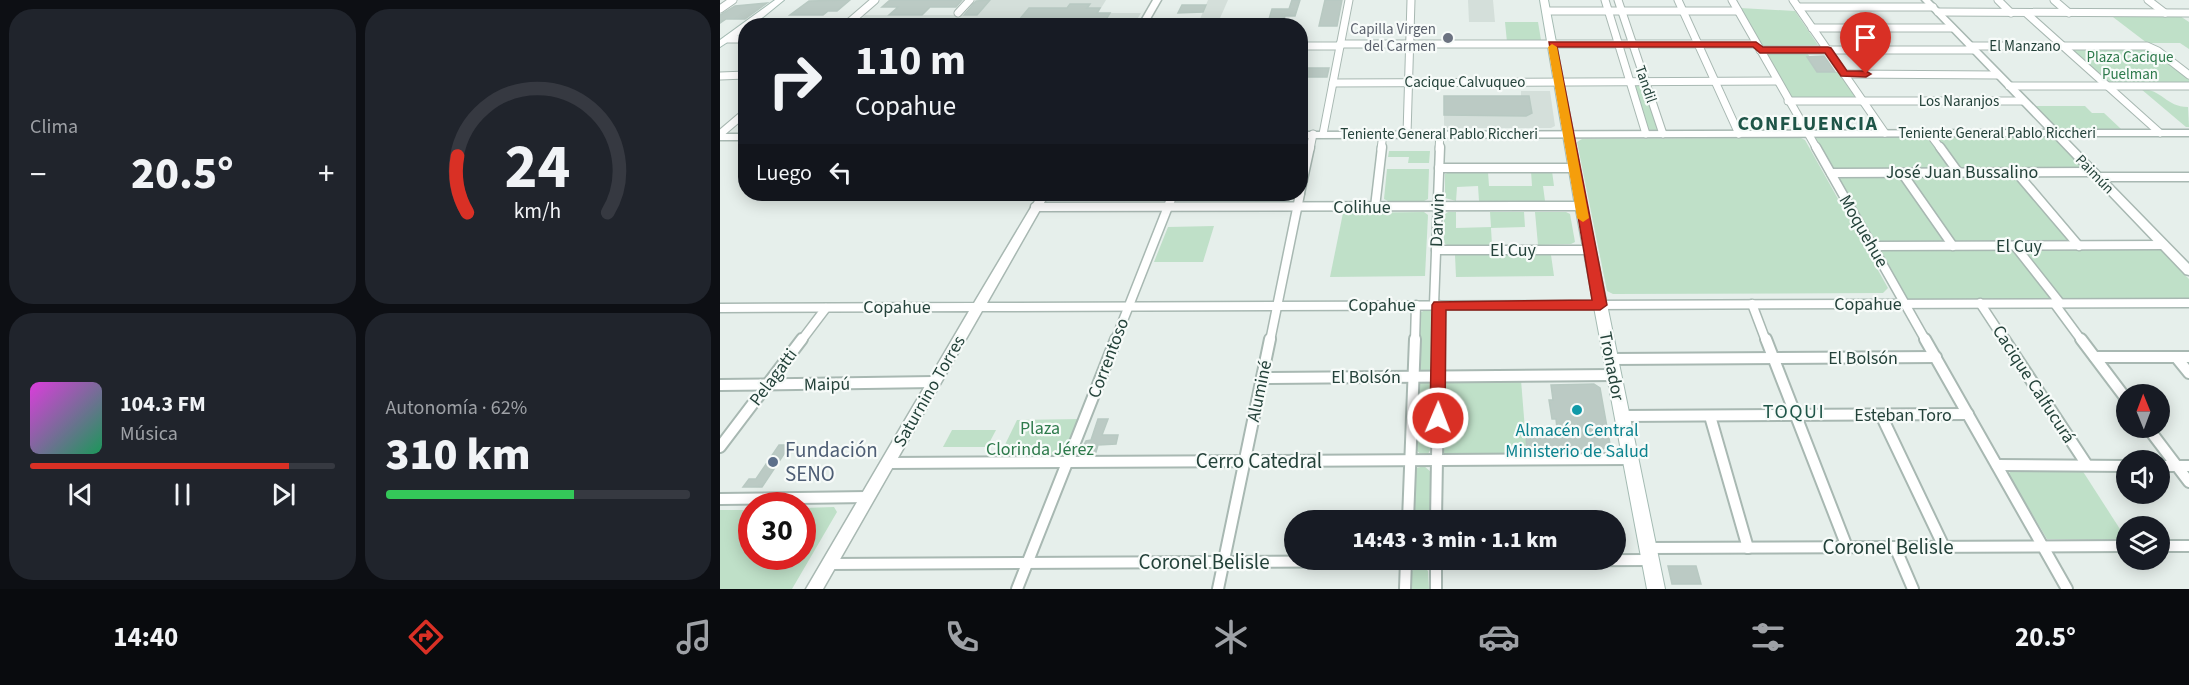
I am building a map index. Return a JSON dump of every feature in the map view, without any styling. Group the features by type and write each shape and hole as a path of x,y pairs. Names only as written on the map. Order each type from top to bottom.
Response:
{"main road":[{"path":"756,18 780,0"},
{"name":"Tronador","path":"1544,0 1589,250 1656,589"},
{"path":"724,42 738,32"}],"street":[{"path":"720,9 733,0"},
{"path":"854,18 875,0"},
{"path":"958,13 970,0"},
{"path":"1147,18 1157,0"},
{"name":"Aluminé","path":"1308,167 1333,83 1349,0"},
{"path":"1407,134 1411,0"},
{"name":"Tandil","path":"1605,0 1646,134"},
{"name":"Tandil","path":"1618,0 1663,134"},
{"path":"1678,0 1739,134"},
{"name":"Moquehue","path":"1732,0 2067,589"},
{"path":"1793,0 1885,134"},
{"path":"1998,0 2011,13"},
{"path":"2054,0 2069,13"},
{"path":"2148,0 2165,13"},
{"path":"1798,7 1932,6 2011,13 2189,13"},
{"name":"Paimún","path":"1932,6 2189,271"},
{"path":"1546,11 1738,11"},
{"path":"2026,13 2160,133"},
{"path":"2179,13 2189,20"},
{"path":"1812,28 1952,28"},
{"name":"El Manzano","path":"1308,46 1698,44 1828,50 2063,46 2151,47 2174,63"},
{"path":"2174,63 2189,63"},
{"path":"2174,63 2189,75"},
{"path":"1844,74 1998,75"},
{"path":"720,76 738,75"},
{"name":"Cacique Calvuqueo","path":"1333,83 1777,81"},
{"path":"2008,86 2189,86"},
{"name":"Los Naranjos","path":"1788,101 2023,101"},
{"path":"720,135 738,119"},
{"name":"Teniente General Pablo Riccheri","path":"1308,135 2160,133 2187,135"},
{"path":"1375,207 1383,134"},
{"name":"Darwin","path":"1436,510 1438,376 1436,250 1440,134"},
{"path":"1929,134 1959,172"},
{"path":"720,135 738,136"},
{"path":"1439,168 1574,168"},
{"path":"1902,172 1953,246"},
{"path":"2016,172 2079,246"},
{"name":"José Juan Bussalino","path":"1831,173 2016,172 2189,177"},
{"name":"Saturnino Torres","path":"814,589 1039,201"},
{"name":"Correntoso","path":"1017,589 1170,201"},
{"name":"Aluminé","path":"1218,589 1299,201"},
{"name":"Colihue","path":"1035,207 1581,206"},
{"name":"El Cuy","path":"1873,246 2164,245"},
{"path":"2015,246 2116,385"},
{"name":"El Cuy","path":"1436,250 1589,250"},
{"name":"Cacique Calfucurá","path":"1980,303 2087,465"},
{"name":"Copahue","path":"720,308 2189,303"},
{"path":"1752,304 1847,547"},
{"path":"1408,510 1416,305"},
{"name":"Pelagatti","path":"720,447 826,308"},
{"name":"El Bolsón","path":"1262,378 1413,377 1773,358 1936,357"},
{"path":"2095,357 2189,357"},
{"path":"2176,357 2189,373"},
{"name":"Maipú","path":"720,385 934,382"},
{"name":"Esteban Toro","path":"1622,416 1968,414"},
{"path":"1881,415 1944,547"},
{"path":"1710,416 1748,548"},
{"path":"2156,438 2189,482"},
{"name":"Cerro Catedral","path":"888,462 1631,459"},
{"path":"1997,465 2116,465"},
{"path":"2170,466 2189,466"},
{"path":"720,500 868,497"},
{"name":"Coronel Belisle","path":"1626,555 1748,548 2116,546"},
{"path":"2170,546 2189,546"},
{"path":"1895,547 1913,589"},
{"name":"Coronel Belisle","path":"829,564 1284,561"},
{"path":"1405,589 1406,570"},
{"path":"1436,570 1436,589"}],"shaded area":[{"path":"990,0 1106,0 1098,13 1141,13 1138,18 862,18 865,15 976,15"},
{"path":"1208,0 1228,0 1220,18 1200,18"},
{"path":"1468,0 1493,0 1495,22 1469,22"},
{"path":"1521,91 1550,91 1555,126 1551,128 1444,128 1444,96 1521,96"}],"green space":[{"path":"1740,8 1795,11 1818,45 1761,46"},
{"path":"2109,14 2180,16 2189,22 2189,49 2180,43 2147,43"},
{"path":"1505,22 1538,22 1541,40 1507,42"},
{"name":"Plaza Cacique Puelman","path":"2071,48 2150,49 2189,78 2189,84 2109,83"},
{"path":"1807,53 1810,57 1807,57 1817,72 1838,72 1856,98 1790,99 1766,54"},
{"path":"1634,84 1644,84 1658,130 1647,130"},
{"path":"2141,89 2154,92 2174,104 2188,107 2189,127 2186,127"},
{"path":"2033,106 2085,106 2092,113 2104,113 2121,129 2058,129"},
{"path":"1813,136 1928,136 1954,170 1833,170"},
{"path":"1934,136 2053,136 2085,170 1960,170"},
{"path":"1801,138 1805,140 1888,288 1883,293 1613,294 1607,291 1577,142 1582,139"},
{"path":"1389,151 1430,151 1429,163 1408,163 1409,157 1388,157"},
{"path":"1387,169 1429,169 1428,199 1388,201 1384,199"},
{"path":"1531,171 1552,171 1554,186 1543,186 1545,201 1479,201 1478,186 1457,187 1456,201 1445,198 1445,174 1450,172 1488,172 1489,186 1532,186"},
{"path":"2013,174 2071,242 1956,243 1909,175"},
{"path":"1835,175 1900,175 1945,242 1875,243"},
{"path":"1424,212 1428,215 1425,276 1330,277 1343,213"},
{"path":"1448,212 1456,212 1456,228 1491,227 1490,212 1524,212 1525,227 1491,228 1492,245 1447,245 1444,243 1444,215"},
{"path":"1535,212 1570,214 1575,242 1538,245"},
{"path":"1214,226 1203,262 1154,262 1168,227"},
{"path":"2159,248 2189,279 2189,298 2061,299 2022,249"},
{"path":"1879,249 2014,249 2052,299 1908,300"},
{"path":"1455,255 1551,255 1554,276 1456,277"},
{"path":"1428,308 1434,313 1433,369 1430,372 1421,371 1419,368 1420,313"},
{"path":"1424,380 1433,385 1431,448 1428,454 1423,456 1416,450 1418,385"},
{"path":"1521,380 1527,455 1444,454 1442,448 1444,383"},
{"name":"Plaza Clorinda Jérez","path":"1081,419 1064,455 999,457 1017,420"},
{"path":"952,430 996,430 987,447 943,447"},
{"path":"1424,466 1431,472 1430,510 1413,510 1417,468"},
{"path":"2013,470 2082,470 2116,523 2116,540 2047,539 2009,473"},
{"path":"834,507 837,512 816,548 816,508"},
{"path":"720,510 738,510 738,570 803,570 792,589 720,589"},
{"path":"1412,571 1428,571 1429,589 1411,589"}],"building":[{"path":"850,0 837,11 828,11 823,15 790,15 809,1"},
{"path":"890,0 962,0 956,7 930,7 922,15 889,15 898,7 882,7"},
{"path":"990,0 977,15 964,15 976,1"},
{"path":"1292,0 1300,0 1295,16 1269,18 1272,9 1289,9"},
{"path":"1325,0 1342,0 1337,26 1319,26"},
{"path":"767,3 746,18 726,19 720,23 720,15 735,6"},
{"path":"1070,4 1090,4 1087,8 1100,8 1097,13 1110,13 1107,18 1021,18 1029,8 1067,8"},
{"path":"1182,5 1206,5 1203,12 1178,13"},
{"path":"1824,56 1835,72 1817,72 1807,57"},
{"path":"1308,68 1329,68 1327,77 1308,77"},
{"path":"1444,96 1529,96 1532,113 1526,116 1444,115"},
{"name":"Almacén Central Ministerio de Salud","path":"1594,384 1600,388 1610,444 1603,449 1527,450 1526,438 1558,438 1556,419 1552,419 1549,400 1553,400 1551,385"},
{"path":"1098,419 1108,419 1102,435 1118,435 1116,444 1098,445 1096,452 1087,452 1083,447 1086,441 1091,440"},
{"name":"Fundación SENO","path":"779,445 790,445 762,487 743,487 749,479 756,479"},
{"path":"1668,566 1696,566 1701,584 1672,584"}],"slow traffic":[{"path":"1552,47 1583,218"}],"place":[{"name":"Capilla Virgen del Carmen","path":"1448,38"},
{"name":"Almacén Central Ministerio de Salud","path":"1577,410"},
{"name":"Fundación SENO","path":"773,462"}],"district":[{"name":"CONFLUENCIA","path":"1808,123"},
{"name":"TOQUI","path":"1794,411"}],"route":[{"path":"1438,418 1439,305 1600,305 1552,44 1756,44 1760,50 1828,50 1844,74 1866,74"}]}
